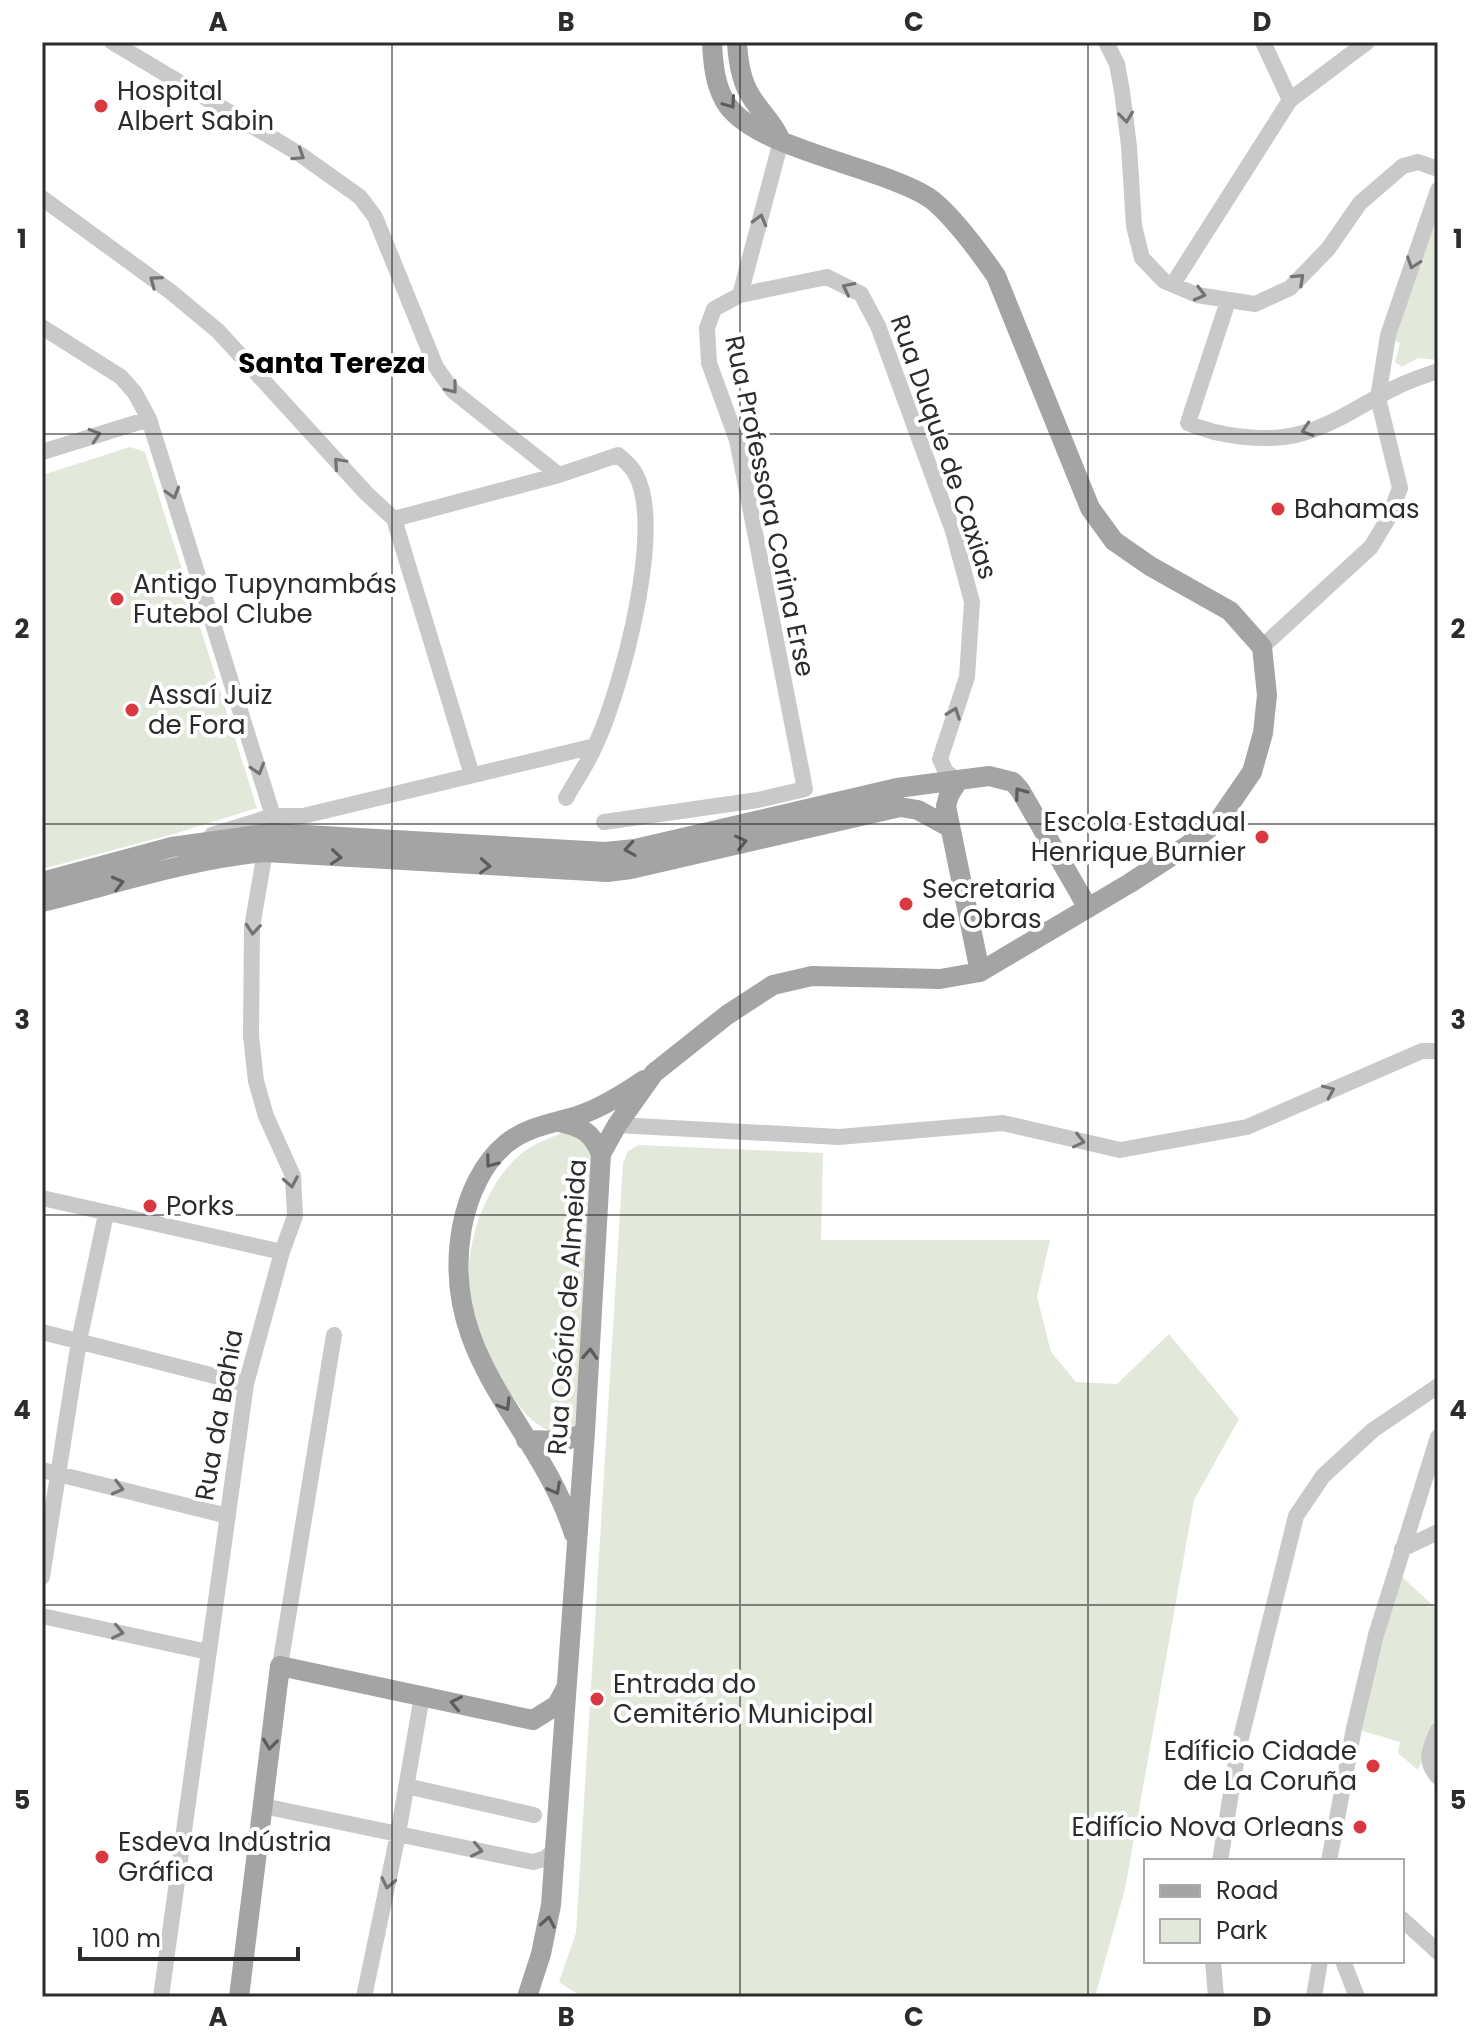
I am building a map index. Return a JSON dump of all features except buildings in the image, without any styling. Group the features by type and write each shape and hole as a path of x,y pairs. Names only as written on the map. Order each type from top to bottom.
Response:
{"main road":[{"path":"712,42 713,71 728,106 753,127 781,141 871,172 930,198 974,244 996,276 1090,508 1114,541 1150,566 1230,611 1262,647"},
{"path":"737,42 744,84 774,125 781,141"},
{"name":"Rua Osório de Almeida","path":"527,1997 547,1930 568,1684 601,1162 617,1125 654,1073 727,1015 773,985 812,976 940,979 980,972 1187,846 1219,820 1252,772 1263,733 1267,695 1262,647"},
{"path":"42,897 172,847 270,834 407,852 607,872 631,869 958,781 989,776 1013,782 1088,908"},
{"path":"958,781 946,806 980,972"},
{"path":"899,798 949,827"},
{"path":"42,897 224,857 270,834"},
{"path":"577,1542 555,1489 491,1383 468,1331 462,1309 461,1235 471,1193 491,1160 506,1144 525,1132 563,1123 595,1109 654,1073"},
{"path":"563,1123 617,1125"},
{"path":"563,1123 583,1128 590,1134 601,1162"},
{"path":"526,1440 554,1442 585,1432"},
{"path":"239,1997 280,1666 533,1720 552,1736 561,1762"},
{"path":"533,1720 557,1705 568,1684"}],"street":[{"path":"112,42 301,155 360,197 375,217 436,367 453,391 559,475"},
{"path":"1106,42 1117,64 1122,91 1134,226 1142,258 1168,282 1197,295 1255,304 1290,288 1328,249 1360,203 1403,166 1418,162 1438,169"},
{"path":"1263,42 1290,100"},
{"path":"1168,282 1290,100 1367,42"},
{"path":"740,295 781,141"},
{"path":"1262,647 1371,547 1389,517 1400,488 1378,398 1388,335 1438,190"},
{"path":"42,198 171,292 218,331 366,493 394,519 472,775"},
{"name":"Rua Duque de Caxias","path":"740,295 827,277 861,294 878,326 953,531 972,602 967,677 940,750 942,767 958,781"},
{"name":"Rua Professora Corina Erse","path":"604,822 758,800 805,789 737,440 709,363 707,328 714,309 740,295"},
{"path":"1228,301 1188,423 1208,432 1245,438 1302,434 1438,371"},
{"path":"42,327 121,377 135,393 149,419 270,834 303,816 595,746"},
{"path":"1384,359 1395,372 1413,380"},
{"path":"42,452 149,419"},
{"path":"394,519 559,475 618,455 636,475 643,507 644,560 637,605 622,669 595,746 566,798"},
{"name":"Rua da Bahia","path":"161,1997 246,1384 295,1216 293,1176 266,1116 256,1081 251,1036 252,927 270,834"},
{"path":"617,1125 839,1137 1003,1123 1120,1150 1247,1127 1422,1051 1438,1051"},
{"path":"601,1162 608,1149 630,1132 646,1126"},
{"path":"42,1198 282,1252"},
{"path":"42,1577 50,1471 106,1214"},
{"path":"42,1332 246,1384"},
{"path":"280,1666 334,1335"},
{"path":"1220,1859 1238,1750 1296,1516 1323,1476 1343,1457 1373,1430 1438,1386"},
{"path":"1329,1859 1354,1728 1376,1635 1438,1437"},
{"path":"50,1471 228,1516"},
{"path":"1402,1549 1438,1532"},
{"path":"42,1616 208,1652"},
{"path":"364,1997 398,1834 422,1696"},
{"path":"1437,1775 1429,1765 1427,1754 1438,1730"},
{"path":"406,1786 534,1815"},
{"path":"263,1806 533,1862 544,1859 555,1850"},
{"path":"1404,1921 1438,1952"},
{"path":"1213,1963 1216,1997"},
{"path":"1314,1997 1320,1963"},
{"path":"1344,1963 1357,1997"}],"green space":[{"path":"1438,210 1438,360 1418,358 1402,367 1395,362 1400,343 1392,339"},
{"name":"Antigo Tupynambás Futebol Clube","path":"130,447 145,452 257,808 42,869 42,475"},
{"path":"566,1131 587,1140 596,1173 575,1425 557,1434 524,1412 496,1370 475,1320 468,1279 473,1238 488,1197 499,1179 526,1150"},
{"path":"639,1145 823,1153 821,1240 1050,1240 1037,1297 1051,1352 1076,1382 1117,1384 1169,1334 1239,1419 1194,1500 1125,1889 1095,1997 582,1997 559,1982 576,1933 623,1163 628,1151"},
{"path":"1398,1573 1438,1610 1438,1721 1418,1770 1398,1753 1400,1742 1359,1730"}],"place":[{"name":"Hospital Albert Sabin","path":"101,106"},
{"name":"Bahamas","path":"1278,509"},
{"name":"Antigo Tupynambás Futebol Clube","path":"117,599"},
{"name":"Assaí Juiz de Fora","path":"132,710"},
{"name":"Escola Estadual Henrique Burnier","path":"1262,837"},
{"name":"Secretaria de Obras","path":"906,904"},
{"name":"Porks","path":"150,1206"},
{"name":"Entrada do Cemitério Municipal","path":"597,1699"},
{"name":"Edíficio Cidade de La Coruña","path":"1373,1766"},
{"name":"Edifício Nova Orleans","path":"1360,1827"},
{"name":"Esdeva Indústria Gráfica","path":"102,1857"}],"district":[{"name":"Santa Tereza","path":"332,363"}]}
